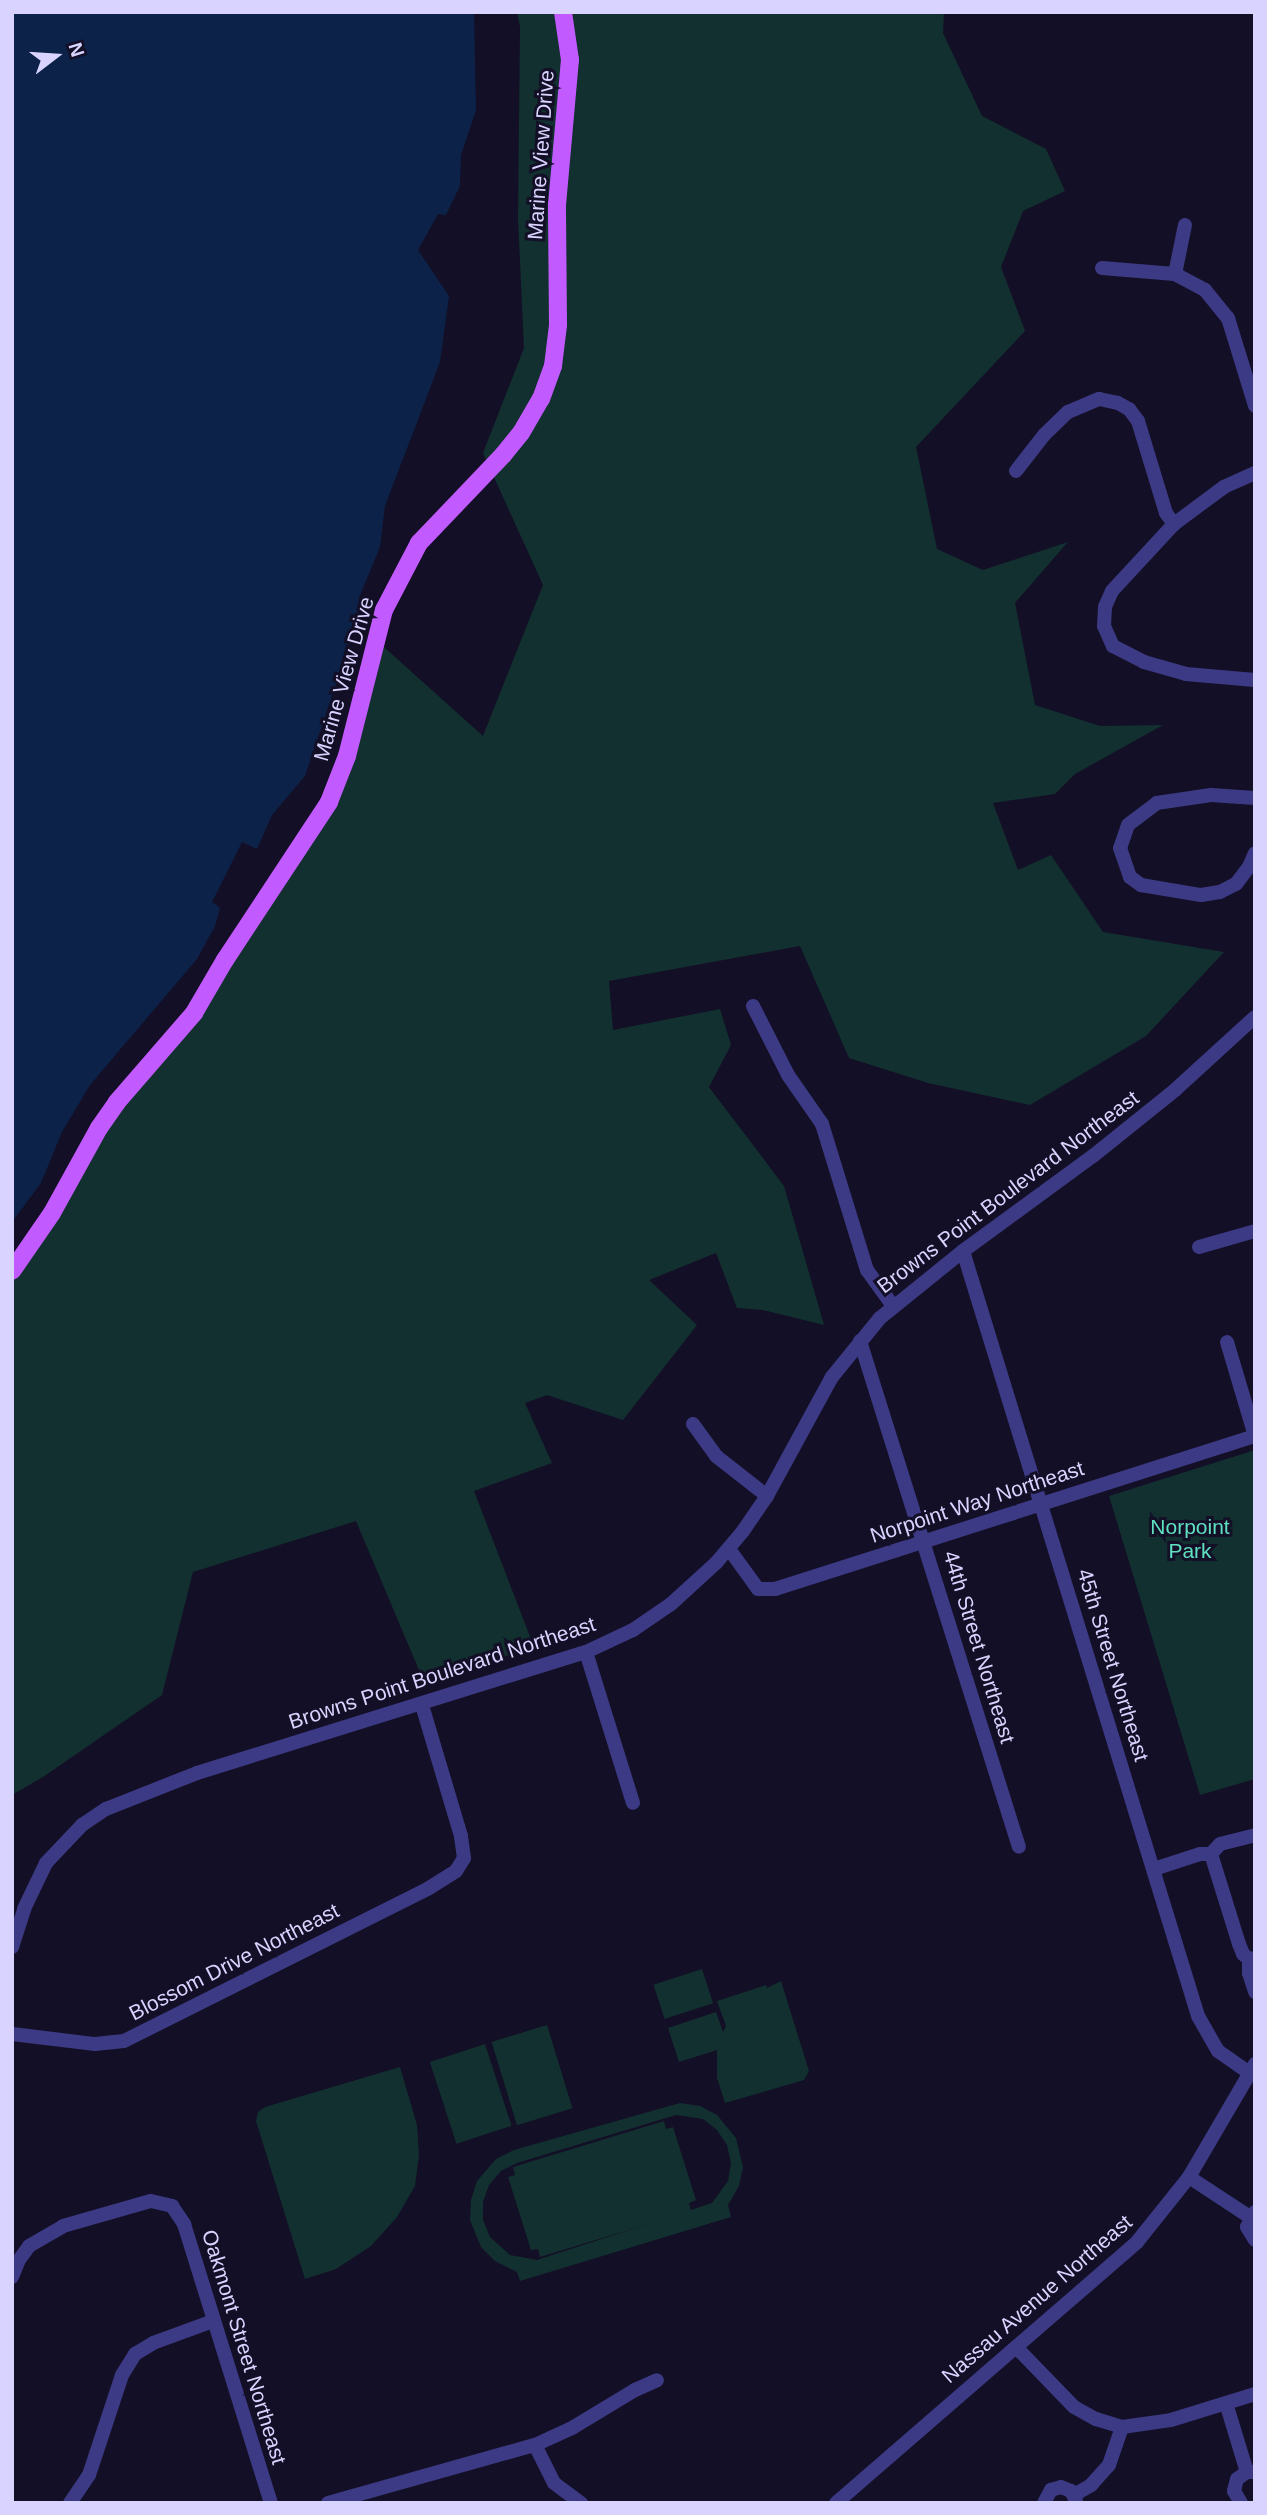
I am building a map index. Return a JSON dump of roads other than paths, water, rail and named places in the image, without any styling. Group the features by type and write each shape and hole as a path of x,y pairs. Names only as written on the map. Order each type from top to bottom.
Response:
{"main road":[{"name":"Marine View Drive","path":"12,1271 52,1213 99,1128 117,1102 194,1013 225,960 329,802 347,756 384,610 419,543 512,444 541,400 553,366 558,325 558,205 570,60 563,12"}],"street":[{"path":"1175,274 1185,225"},
{"path":"1102,268 1175,274 1199,285 1220,305 1232,328 1255,406"},
{"path":"1016,471 1044,435 1068,412 1099,399 1118,403 1129,409 1138,421 1166,513 1174,524"},
{"path":"1255,473 1224,487 1174,524 1109,597 1104,626 1109,642 1128,656 1163,668 1213,678 1255,680"},
{"path":"1255,798 1211,795 1157,803 1128,825 1120,848 1130,877 1141,885 1201,895 1220,892 1236,884 1249,867 1255,853"},
{"path":"753,1006 788,1074 822,1124 867,1270 893,1306"},
{"name":"Browns Point Boulevard Northeast","path":"12,1947 24,1909 46,1863 82,1825 106,1808 185,1777 586,1652 633,1630 671,1604 729,1549 766,1496 821,1396 860,1341 893,1306 1093,1156 1195,1073 1255,1017"},
{"path":"1199,1248 1255,1231"},
{"name":"45th Street Northeast","path":"963,1251 1198,2016 1218,2051 1252,2069"},
{"name":"44th Street Northeast","path":"860,1341 1019,1846"},
{"path":"1227,1342 1255,1436"},
{"path":"693,1424 716,1456 766,1496"},
{"name":"Norpoint Way Northeast","path":"729,1549 751,1582 758,1589 766,1589 1255,1436"},
{"path":"586,1652 633,1803"},
{"name":"Blossom Drive Northeast","path":"12,2034 95,2044 124,2041 446,1879 461,1865 464,1858 461,1836 422,1704"},
{"path":"1154,1869 1200,1854 1211,1854 1220,1844 1255,1835"},
{"path":"1211,1854 1239,1944 1252,1958 1249,1973 1255,1992"},
{"name":"Nassau Avenue Northeast","path":"836,2503 1137,2242 1189,2177 1252,2069"},
{"path":"1189,2177 1252,2215 1248,2232 1255,2240"},
{"name":"Oakmont Street Northeast","path":"12,2277 29,2246 63,2225 152,2201 172,2206 184,2224 271,2503"},
{"path":"70,2503 89,2475 122,2375 135,2354 153,2343 213,2322"},
{"path":"1016,2347 1074,2407 1096,2419 1122,2427 1157,2423 1255,2394"},
{"path":"328,2503 535,2445 572,2428 635,2390 657,2380"},
{"path":"1226,2403 1251,2472 1235,2485 1236,2496 1241,2503"},
{"path":"1044,2503 1047,2494 1056,2487 1066,2488 1075,2499 1091,2486 1108,2465 1122,2427"},
{"path":"535,2445 554,2483 581,2503"}],"water":[{"path":"12,12 474,12 476,110 461,155 460,186 446,215 438,214 418,250 449,296 440,362 385,506 380,547 359,598 358,619 305,776 272,815 257,849 242,842 212,902 220,908 215,926 197,959 90,1085 62,1132 41,1183 12,1222"}],"park label":[{"name":"Norpoint Park","path":"1190,1539"}]}
